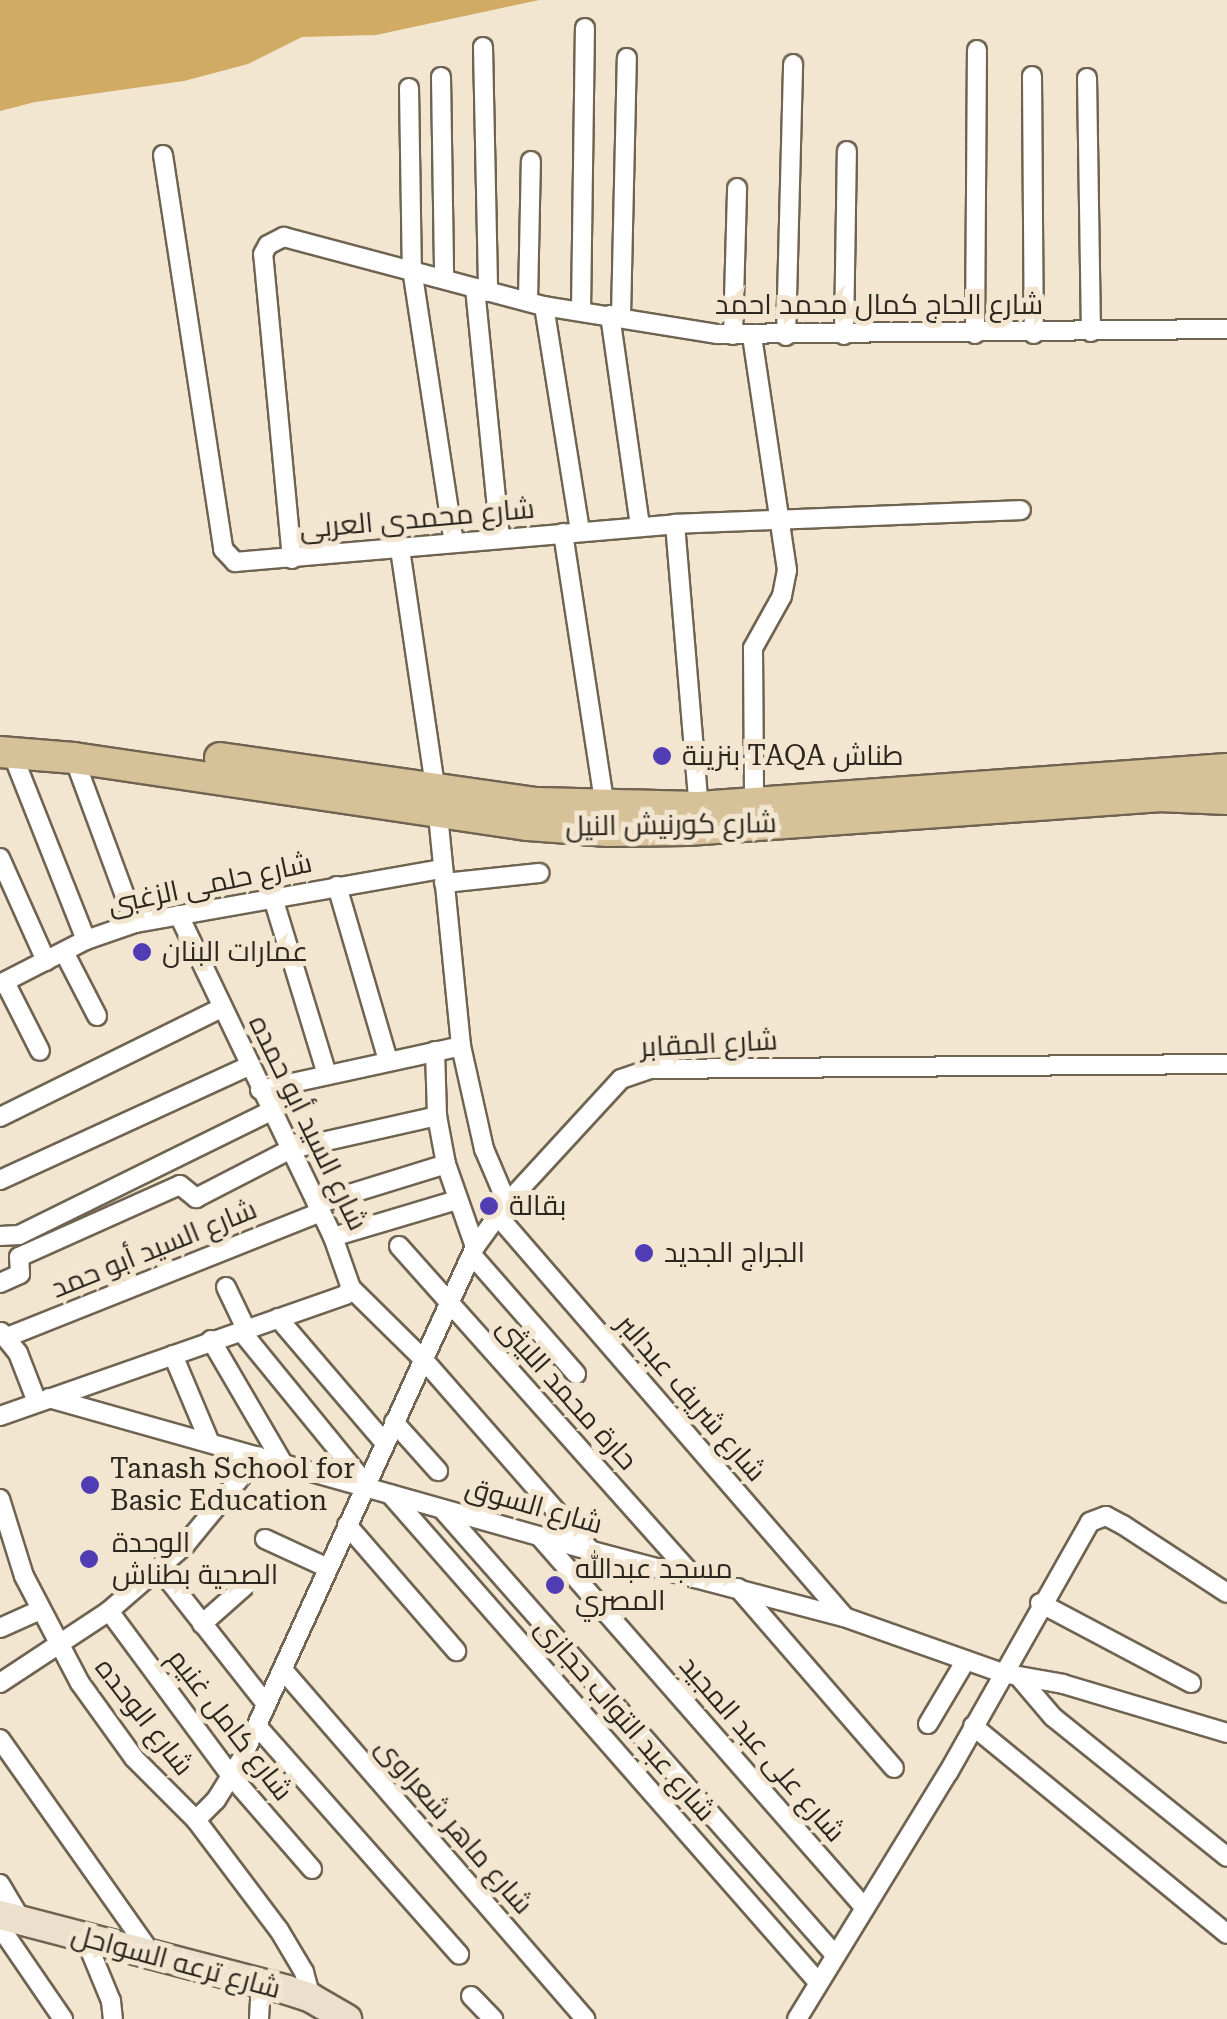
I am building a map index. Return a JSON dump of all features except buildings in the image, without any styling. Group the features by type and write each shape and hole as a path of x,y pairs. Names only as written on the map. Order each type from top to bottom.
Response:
{"main road":[{"name":"شارع كورنيش النيل","path":"4,747 109,744 436,797 528,826 648,832 1158,796 1227,799"},
{"name":"شارع كورنيش النيل","path":"4,747 436,797 604,806 699,807 1227,769"},
{"name":"شارع ترعه السواحل","path":"7,1921 312,1998 347,2019"}],"street":[{"path":"581,311 585,28"},
{"path":"483,47 482,290 500,539"},
{"path":"976,334 977,50"},
{"path":"626,58 616,316 640,527"},
{"path":"786,336 793,64"},
{"path":"1032,76 1034,334"},
{"path":"441,77 444,277"},
{"path":"1087,78 1091,332"},
{"path":"409,88 412,269 454,544"},
{"path":"844,336 848,151"},
{"name":"شارع محمدى العربى","path":"164,154 223,549 235,562 674,524 1021,510"},
{"path":"531,161 536,303 572,532 604,806"},
{"path":"737,188 743,335 781,520 787,579 752,648 754,803"},
{"name":"شارع الحاج كمال محمد احمد","path":"292,558 263,254 276,240 293,236 536,303 743,335 1227,329"},
{"path":"674,524 699,807"},
{"name":"شارع شريف عبدالبر","path":"400,549 436,797 461,1046 502,1210 844,1617"},
{"path":"4,747 86,940"},
{"path":"74,758 135,923"},
{"path":"0,858 55,957 97,1016"},
{"name":"شارع حلمى الزغبى","path":"3,983 86,940 135,923 337,886 443,876 539,873"},
{"path":"337,886 388,1060"},
{"path":"273,898 327,1075"},
{"name":"شارع السيد أبو حمده","path":"180,915 319,1208 332,1238 346,1292"},
{"path":"3,983 40,1051"},
{"path":"2,1112 222,1008"},
{"path":"260,1090 461,1046"},
{"path":"435,1051 437,1116 446,1164 474,1251 576,1374"},
{"name":"شارع المقابر","path":"196,1820 232,1777 258,1726 364,1484 474,1251 502,1210 610,1089 635,1072 650,1068 1227,1064"},
{"path":"0,1180 249,1066"},
{"path":"0,1236 19,1235 270,1111"},
{"path":"0,1283 20,1274 19,1257 180,1185 196,1198 291,1149 437,1116"},
{"name":"شارع السيد أبو حمد","path":"4,1334 319,1208 446,1164"},
{"path":"332,1238 457,1200"},
{"name":"حارة محمد الليثى","path":"398,1246 694,1578"},
{"path":"226,1287 243,1330 364,1484"},
{"path":"0,1416 346,1292 423,1359 592,1551"},
{"path":"278,1318 384,1442"},
{"path":"4,1334 43,1400"},
{"path":"212,1340 282,1463"},
{"path":"173,1355 210,1444"},
{"name":"شارع السوق","path":"43,1400 844,1617 1010,1674 1227,1733"},
{"path":"394,1422 438,1471"},
{"path":"0,1682 108,1612 159,1568 210,1518 258,1456"},
{"name":"شارع عبد التواب حجازى","path":"390,1494 818,1982"},
{"name":"شارع الوحده","path":"0,1499 40,1610 59,1645 115,1734 196,1820 293,1950 312,1998"},
{"path":"441,1508 835,1955"},
{"path":"798,2019 973,1726 1010,1674 1040,1603 1084,1529 1097,1517 1106,1516 1227,1593"},
{"path":"346,1525 456,1651"},
{"name":"شارع على عبد المجيد","path":"540,1536 864,1908"},
{"path":"265,1539 328,1568"},
{"path":"159,1568 267,1705"},
{"path":"202,1624 247,1584"},
{"path":"738,1588 894,1768"},
{"path":"1040,1603 1192,1683"},
{"path":"0,1628 40,1610"},
{"name":"شارع كامل غنيم","path":"108,1612 232,1777 312,1869"},
{"path":"928,1724 966,1660"},
{"name":"شارع ماهر شعراوى","path":"282,1670 584,2019"},
{"path":"1010,1674 1053,1717 1227,1858"},
{"path":"258,1726 459,1954"},
{"path":"973,1726 1227,1934"},
{"path":"0,1739 7,1762 155,1958"},
{"path":"0,1884 7,1921 63,2019"},
{"path":"85,1938 111,2001 113,2019"},
{"path":"259,2019 262,1986"},
{"path":"472,1996 492,2019"}],"shaded area":[{"path":"0,0 539,0 376,35 302,37 248,64 184,81 35,102 0,111"}],"place":[{"name":"بنزينة TAQA طناش","path":"662,756"},
{"name":"عمارات البنان","path":"142,952"},
{"name":"بقالة","path":"489,1206"},
{"name":"الجراج الجديد","path":"644,1253"},
{"name":"Tanash School for Basic Education","path":"90,1485"},
{"name":"الوحدة الصحية بطناش","path":"89,1559"},
{"name":"مسجد عبدالله المصري","path":"555,1585"}]}
